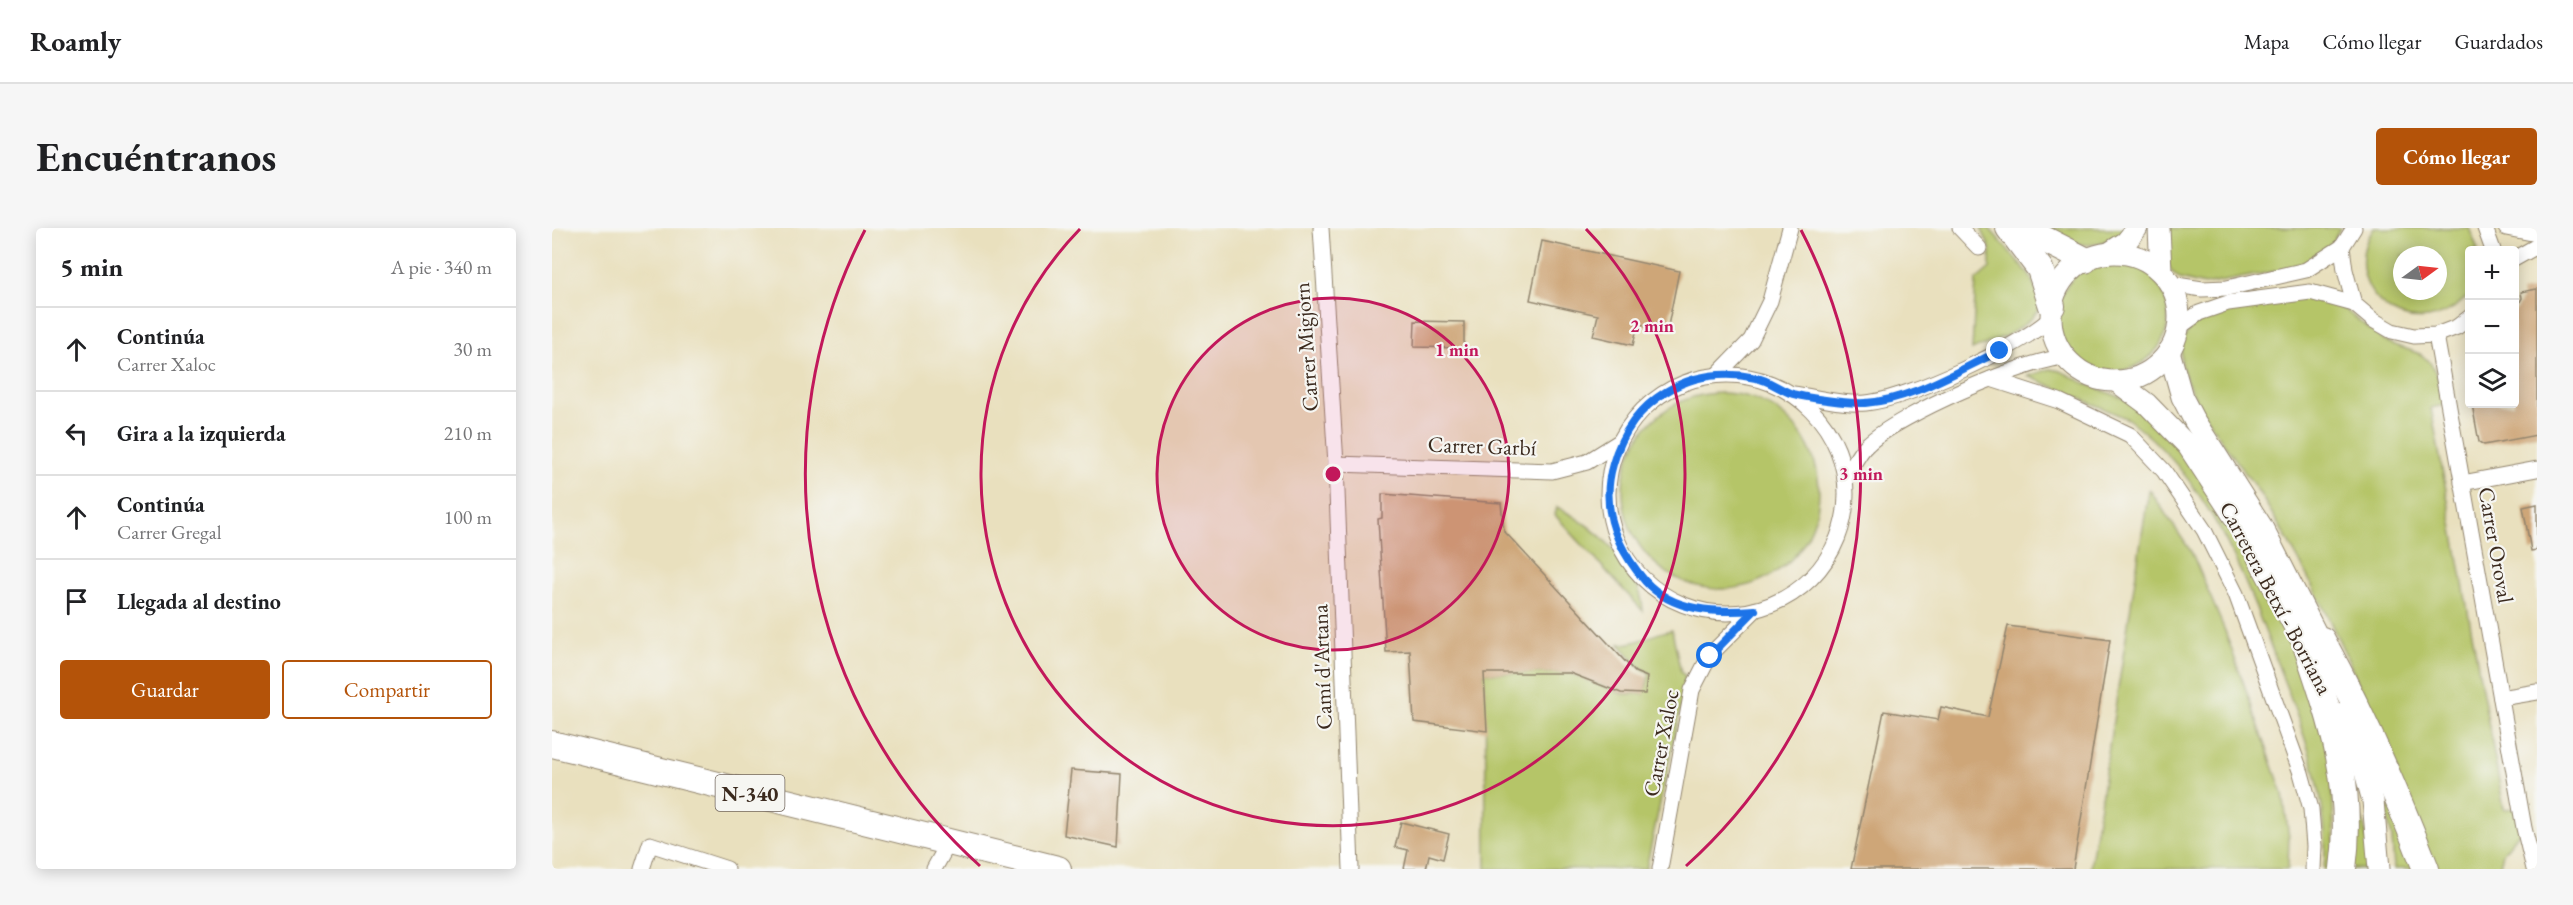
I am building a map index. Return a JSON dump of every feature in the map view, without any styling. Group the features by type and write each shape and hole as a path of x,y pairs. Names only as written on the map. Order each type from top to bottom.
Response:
{"highway":[{"path":"2009,228 2040,269 2051,312"},
{"path":"2022,228 2097,256"},
{"path":"2314,644 2342,761 2347,810 2343,869"},
{"path":"2314,644 2359,709 2388,772 2426,869"},
{"name":"N-340","path":"552,744 1043,867"}],"main road":[{"path":"2137,228 2126,242 2069,271 2058,287 2051,312 2055,339 2065,357 2088,374 2116,381 2135,377 2153,368 2169,351 2178,328 2177,304 2165,277 2159,228"},
{"path":"2097,256 2127,254 2144,260 2165,277"},
{"name":"Carretera Betxí - Borriana","path":"2169,351 2182,397 2194,420 2262,527 2363,757 2373,801 2378,860"},
{"name":"Carretera Betxí - Borriana","path":"2116,381 2147,404 2188,446 2314,644"}],"street":[{"name":"Carrer Migjorn","path":"1321,228 1336,464"},
{"path":"1718,374 1751,340 1770,301 1790,228"},
{"path":"1960,228 1979,248"},
{"path":"2165,277 2202,289 2227,288 2306,270 2342,248 2354,228"},
{"path":"2485,228 2492,246"},
{"path":"2506,228 2537,234"},
{"path":"2519,256 2537,246"},
{"path":"2342,248 2354,303"},
{"path":"2178,328 2215,306 2310,292 2354,303 2392,331 2414,336 2436,335 2457,327 2465,320"},
{"path":"1793,394 1818,417 1836,446 1845,479 1846,504 1841,529 1822,566 1792,594 1755,610 1717,613 1698,609 1680,604 1647,583 1623,553 1610,518 1608,479 1619,442 1636,416 1659,395 1687,381 1718,374 1757,378 1793,394 1864,403 1904,395 2016,343 2051,312"},
{"name":"Carrer Oroval","path":"2436,335 2534,869"},
{"path":"1845,479 1867,444 1914,415 2032,363 2065,357"},
{"path":"1991,380 2059,401 2130,435 2164,471 2204,530 2236,594 2301,772 2311,809 2313,869"},
{"name":"Carrer Garbí","path":"1336,464 1552,471 1587,462 1619,442"},
{"name":"Camí d'Artana","path":"1336,464 1351,869"},
{"path":"2462,483 2537,469"},
{"name":"Carrer Xaloc","path":"1660,869 1692,690 1710,656 1755,610"},
{"path":"2501,698 2537,692"},
{"path":"934,869 949,843"},
{"path":"642,869 650,844 727,869"}],"green space":[{"path":"1981,228 1989,228 2029,274 2042,304 2029,321 2021,327 1972,350 1976,280 1990,268 1990,248"},
{"path":"2036,228 2131,228 2104,242 2084,244 2074,243"},
{"path":"2165,228 2340,228 2330,247 2303,266 2204,285 2180,279 2171,271 2165,257"},
{"path":"2374,228 2469,228 2476,246 2465,246 2465,298 2446,312 2423,318 2402,316 2384,305 2370,290 2363,270 2364,249"},
{"path":"2113,261 2134,265 2152,277 2164,295 2168,316 2164,337 2152,355 2134,367 2113,371 2092,367 2074,355 2062,337 2058,316 2062,295 2074,277 2092,265"},
{"path":"2297,297 2328,300 2344,309 2384,341 2420,354 2429,361 2438,377 2445,405 2431,408 2504,809 2516,808 2521,830 2503,853 2499,869 2434,869 2355,676 2310,581 2258,491 2208,420 2186,379 2181,360 2182,344 2189,331 2200,321 2214,313 2231,308"},
{"path":"2050,369 2061,371 2086,384 2130,401 2187,457 2224,513 2294,646 2331,748 2335,869 2324,869 2323,816 2314,766 2306,742 2252,599 2221,532 2181,470 2156,443 2128,419 2028,376"},
{"path":"1721,393 1749,397 1767,405 1783,415 1797,429 1815,463 1819,491 1815,519 1807,537 1797,553 1783,567 1749,585 1721,589 1693,585 1675,577 1659,567 1645,553 1627,519 1623,491 1627,463 1635,445 1645,429 1659,415 1693,397"},
{"path":"2149,489 2192,553 2225,631 2283,794 2289,837 2288,869 2090,869"},
{"path":"1557,507 1586,525 1614,549 1634,578 1643,611 1555,515"},
{"path":"1672,630 1681,673 1685,675 1683,696 1646,869 1486,869 1484,673 1570,673 1622,694 1644,694 1650,673 1641,668 1619,644"},
{"path":"2377,767 2418,869 2394,869 2392,838"},
{"path":"2354,800 2364,824 2371,869 2349,869"}],"building":[{"path":"1542,241 1679,271 1667,331 1638,324 1633,345 1593,336 1598,315 1530,300"},
{"path":"2537,289 2537,435 2484,445 2479,442 2473,408 2519,408 2521,292"},
{"path":"1415,321 1464,322 1464,348 1414,347"},
{"path":"1382,494 1501,503 1504,531 1635,672 1647,677 1645,694 1621,693 1570,673 1484,673 1487,731 1414,722 1410,651 1386,652 1378,519 1382,518"},
{"path":"2537,504 2537,550 2531,551 2523,507"},
{"path":"2008,626 2110,640 2073,869 1851,869 1884,711 1938,720 1941,707 1988,717"},
{"path":"1071,770 1122,774 1118,847 1064,835"},
{"path":"1401,822 1449,834 1443,859 1429,855 1426,869 1404,869 1408,850 1395,847"}],"route":[{"path":"1710,656 1755,610 1717,613 1680,604 1647,583 1623,553 1610,518 1608,479 1619,442 1636,416 1659,395 1687,381 1718,374 1757,378 1793,394 1864,403 1904,395 2000,351"}]}
